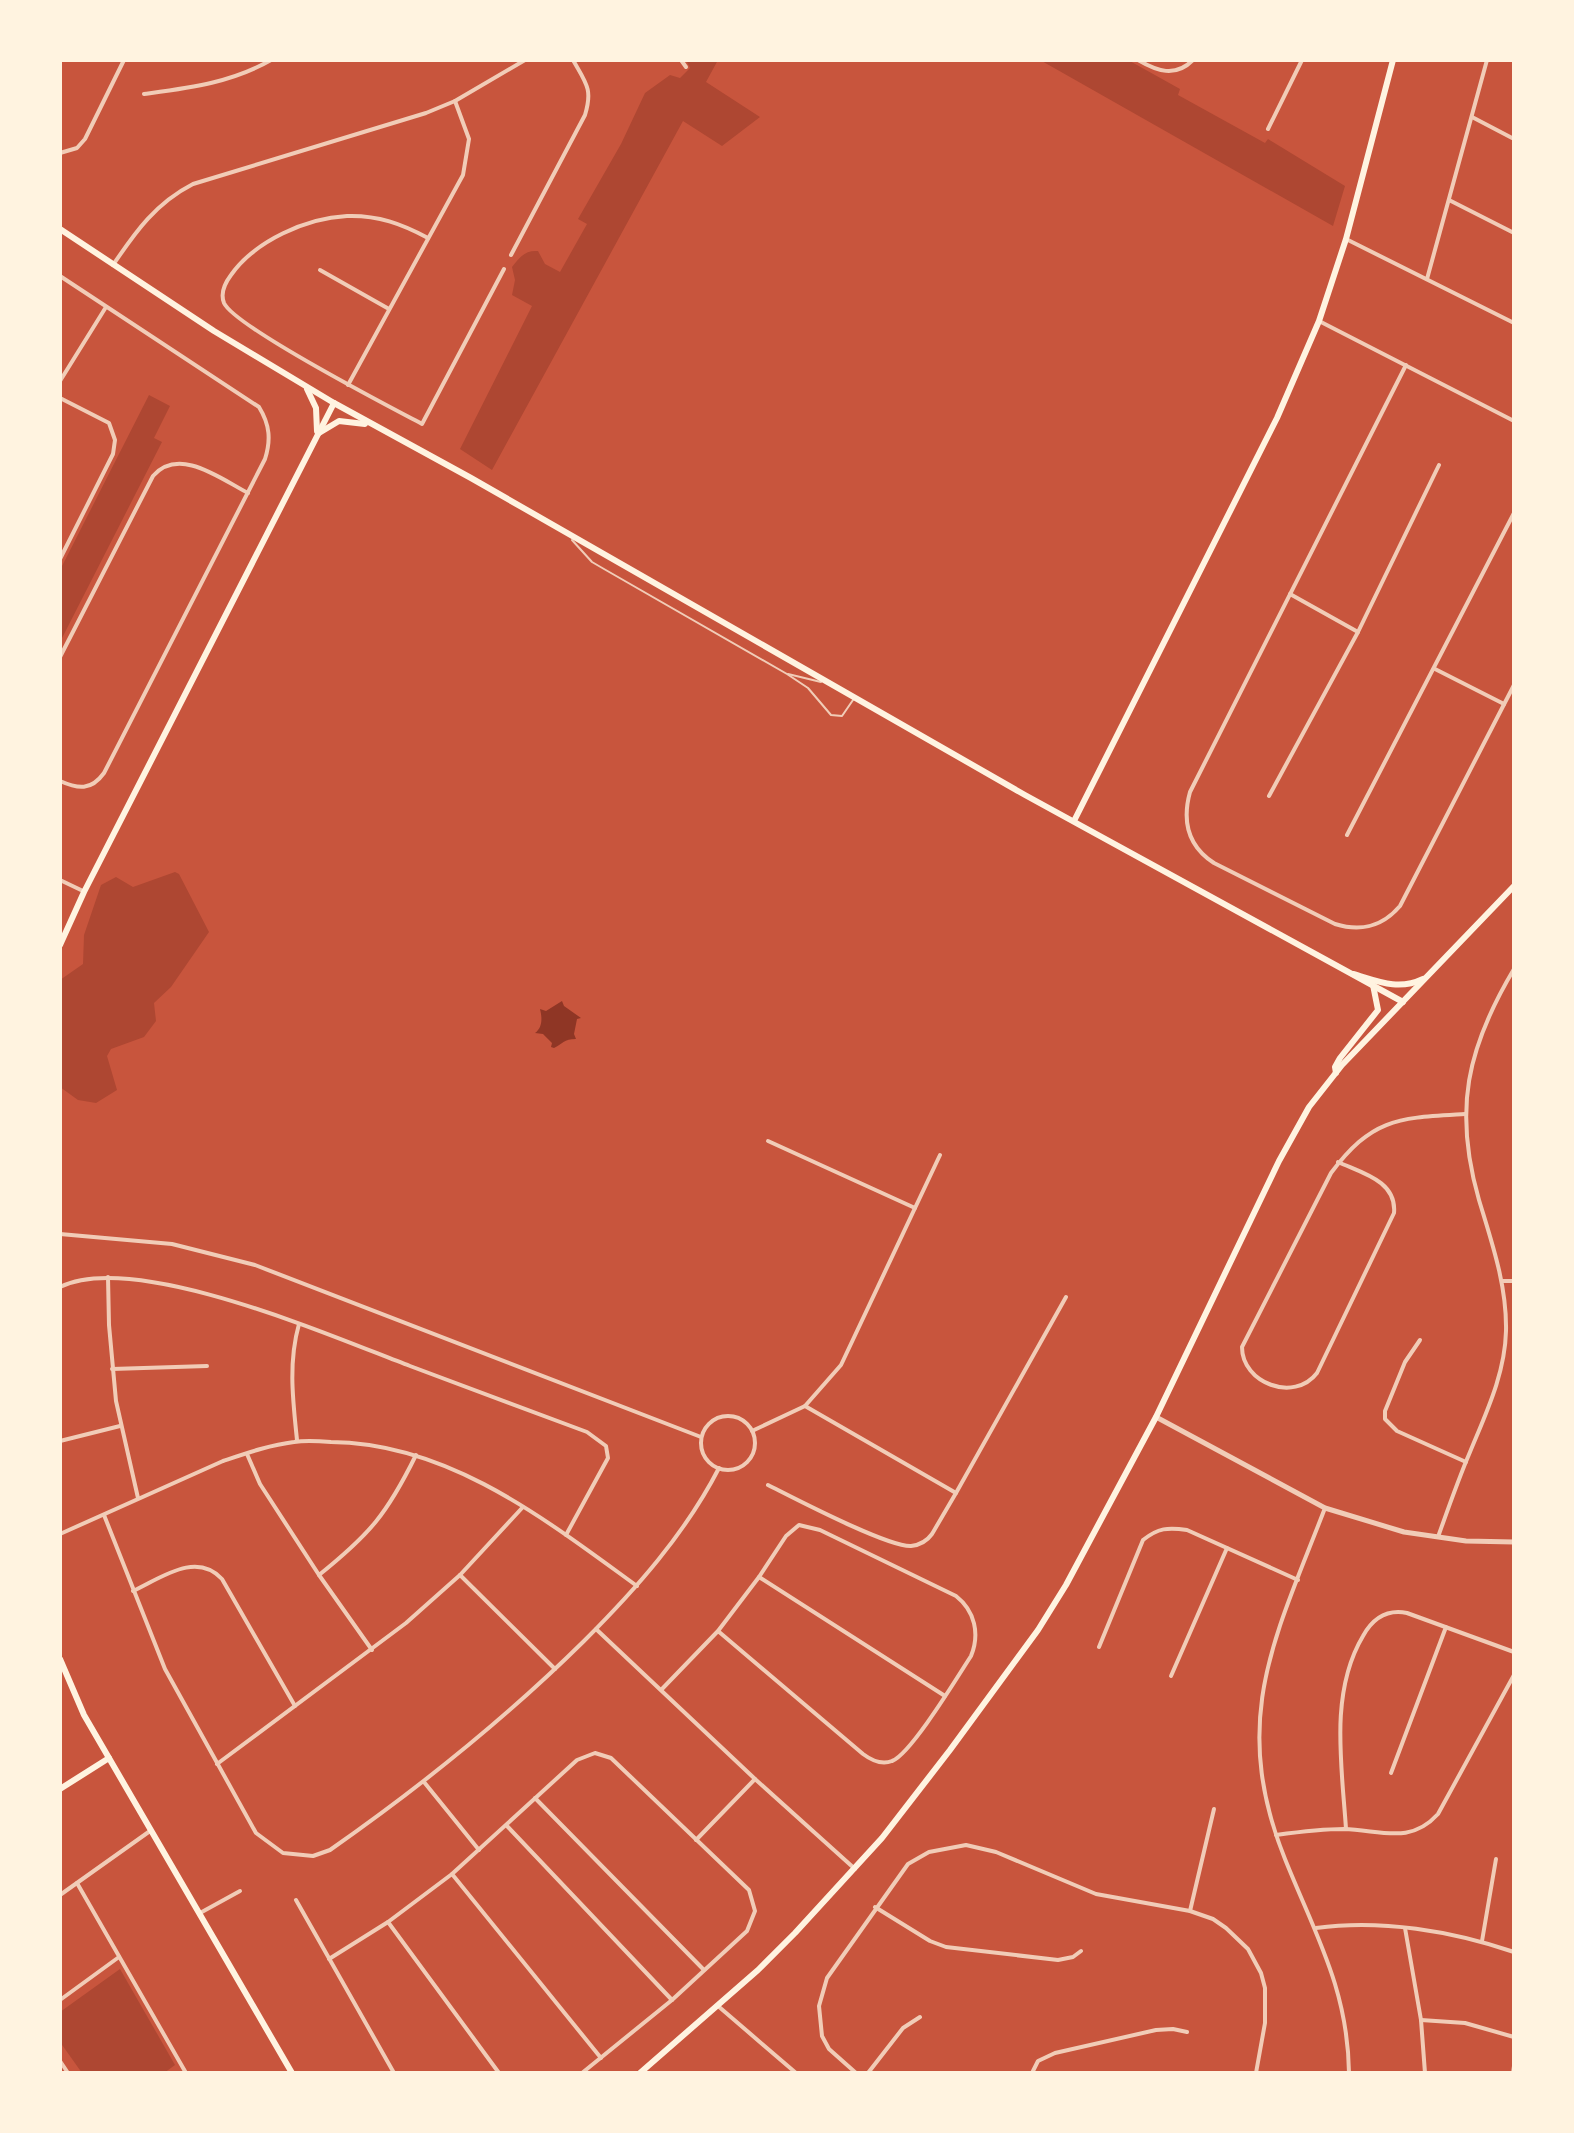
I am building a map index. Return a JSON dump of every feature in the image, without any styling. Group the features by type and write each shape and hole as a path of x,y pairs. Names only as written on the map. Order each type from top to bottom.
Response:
{"main road":[{"path":"1074,821 1277,418 1319,321 1346,239 1393,60"},
{"path":"60,229 334,403 1074,821 1403,1002"},
{"path":"305,386 317,409 317,435"},
{"path":"60,945 84,892 334,403"},
{"path":"317,435 339,421 373,425"},
{"path":"640,2073 767,1961 855,1869 905,1809 1038,1630 1066,1585 1156,1417 1279,1161 1309,1107 1336,1073 1514,886"},
{"path":"1353,974 1405,986 1426,977"},
{"path":"1336,1073 1335,1067 1340,1058 1378,1010 1373,985"},
{"path":"60,1659 84,1715 292,2073"},
{"path":"60,1789 109,1758"}],"street":[{"path":"60,153 77,148 85,139 124,60"},
{"path":"144,94 208,85 237,77 271,60"},
{"path":"113,265 148,216 176,193 193,184 378,128 455,101 525,60"},
{"path":"511,255 585,115 590,99 589,86 573,60"},
{"path":"681,60 686,67"},
{"path":"1138,60 1169,72 1178,71 1193,60"},
{"path":"1268,129 1302,60"},
{"path":"1427,279 1487,60"},
{"path":"348,385 463,175 469,139 455,101"},
{"path":"1472,117 1514,139"},
{"path":"1449,200 1514,233"},
{"path":"428,238 387,219 343,216 317,221 266,243 246,258 227,281 222,297 229,310 348,385 422,424 504,269"},
{"path":"1346,239 1514,323"},
{"path":"320,270 389,309"},
{"path":"60,276 259,407 266,417 270,439 265,459 104,773 95,784 85,788 60,781"},
{"path":"60,381 106,307"},
{"path":"1319,321 1514,421"},
{"path":"1406,365 1190,792 1186,814 1191,839 1202,855 1214,863 1335,924 1350,928 1376,924 1391,916 1400,906 1514,685"},
{"path":"60,398 109,423 115,440 110,461 60,559"},
{"path":"60,657 153,476 159,470 175,463 194,465 248,493"},
{"path":"1269,796 1358,632 1439,465"},
{"path":"1347,835 1514,513"},
{"path":"1289,594 1358,632"},
{"path":"1435,669 1504,704"},
{"path":"60,880 84,892"},
{"path":"1438,1537 1500,1374 1506,1333 1502,1281 1471,1169 1465,1114 1470,1065 1478,1039 1490,1010 1514,969"},
{"path":"1338,1162 1383,1183 1391,1193 1394,1213 1317,1373 1303,1386 1285,1388 1263,1380 1248,1368 1242,1347 1313,1204 1338,1162 1361,1138 1380,1126 1422,1116 1465,1114"},
{"path":"768,1141 915,1208"},
{"path":"752,1431 805,1406 841,1365 940,1155"},
{"path":"60,1234 172,1244 255,1265 701,1437"},
{"path":"108,1277 112,1369 121,1426 138,1498"},
{"path":"60,1287 75,1280 108,1277 197,1291 299,1324 587,1432 602,1441 608,1449 606,1464 566,1535"},
{"path":"1502,1281 1514,1281"},
{"path":"768,1485 886,1540 911,1546 927,1540 1066,1297"},
{"path":"297,1441 292,1368 299,1324"},
{"path":"1420,1340 1405,1362 1385,1411 1385,1419 1397,1431 1466,1462"},
{"path":"112,1369 207,1366"},
{"path":"805,1406 956,1493"},
{"path":"724,1416 740,1419 752,1431 754,1447 746,1462 733,1469 719,1468 703,1452 701,1437 709,1423 724,1416"},
{"path":"1156,1417 1325,1508 1372,1524 1438,1537 1514,1542"},
{"path":"60,1441 121,1426"},
{"path":"60,1534 247,1453 297,1441 361,1443 416,1455 480,1482 566,1535 637,1586"},
{"path":"247,1453 260,1484 372,1650"},
{"path":"319,1575 373,1528 398,1491 416,1455"},
{"path":"104,1515 165,1669 256,1833 274,1849 303,1856 330,1850 424,1782 556,1669 637,1586 688,1521 719,1468"},
{"path":"217,1764 372,1650 460,1575 522,1508"},
{"path":"1325,1508 1270,1653 1260,1714 1259,1765 1276,1835 1333,1972 1343,2012 1349,2073"},
{"path":"662,1689 718,1631 786,1536 799,1525 820,1530 949,1591 964,1602 971,1612 976,1640 971,1656 945,1696 902,1754 891,1762 871,1760 718,1631"},
{"path":"1099,1647 1143,1540 1156,1530 1170,1527 1187,1530 1298,1580"},
{"path":"1171,1676 1227,1548"},
{"path":"133,1591 184,1567 204,1566 214,1571 222,1579 295,1706"},
{"path":"460,1575 556,1669"},
{"path":"759,1577 945,1696"},
{"path":"1346,1829 1340,1730 1342,1702 1352,1658 1375,1620 1385,1613 1396,1611 1514,1652"},
{"path":"1391,1773 1446,1627"},
{"path":"596,1629 855,1869"},
{"path":"1276,1835 1346,1829 1405,1834 1431,1823 1449,1796 1514,1675"},
{"path":"329,1959 388,1922 452,1874 577,1760 595,1753 619,1763 749,1890 755,1911 747,1931 672,2000 582,2073"},
{"path":"696,1840 755,1779"},
{"path":"424,1782 479,1850"},
{"path":"535,1798 703,1969"},
{"path":"1190,1911 1214,1809"},
{"path":"507,1826 672,2000"},
{"path":"60,1895 150,1831"},
{"path":"856,2073 829,2049 822,2036 819,2006 827,1978 908,1864 929,1852 966,1845 996,1852 1096,1894 1190,1911 1213,1919 1239,1939 1261,1973 1266,2001 1256,2073"},
{"path":"1482,1941 1496,1859"},
{"path":"452,1874 601,2058"},
{"path":"77,1883 183,2072"},
{"path":"199,1913 240,1891"},
{"path":"296,1900 394,2073"},
{"path":"875,1907 930,1941 946,1947 1058,1960 1073,1957 1081,1951"},
{"path":"388,1922 499,2073"},
{"path":"1315,1928 1356,1924 1405,1928 1482,1941 1514,1952"},
{"path":"1405,1928 1421,2020 1425,2073"},
{"path":"60,2000 119,1957"},
{"path":"718,2006 796,2073"},
{"path":"868,2073 903,2028 920,2017"},
{"path":"1421,2020 1473,2024 1514,2037"},
{"path":"1032,2073 1038,2061 1055,2053 1156,2030 1187,2032"},
{"path":"60,2061 68,2073"},
{"path":"1513,2073 1514,2066"}],"lane":[{"path":"569,536 592,562 808,688 831,715 842,716 854,697"},
{"path":"787,674 833,685"}],"shaded area":[{"path":"686,60 718,60 706,82 760,117 722,146 683,121 492,470 460,449 532,306 512,295 515,280 512,267 526,253 538,251 545,264 560,272 587,224 578,219 621,144 645,93 670,75 680,78 690,68"},
{"path":"1040,60 1128,60 1180,89 1178,95 1265,143 1268,139 1345,186 1333,226"},
{"path":"149,395 170,406 154,438 162,442 60,642 60,570"},
{"path":"175,872 179,874 209,932 171,987 154,1003 156,1021 144,1037 111,1049 107,1056 117,1090 96,1103 78,1100 60,1087 60,980 83,964 84,935 101,885 116,877 133,887"},
{"path":"562,1001 581,1018 577,1019 576,1039 554,1048 543,1034 535,1033 541,1025 540,1009 546,1011"},
{"path":"120,1969 175,2065 164,2073 82,2073 60,2042 60,2012"}]}
